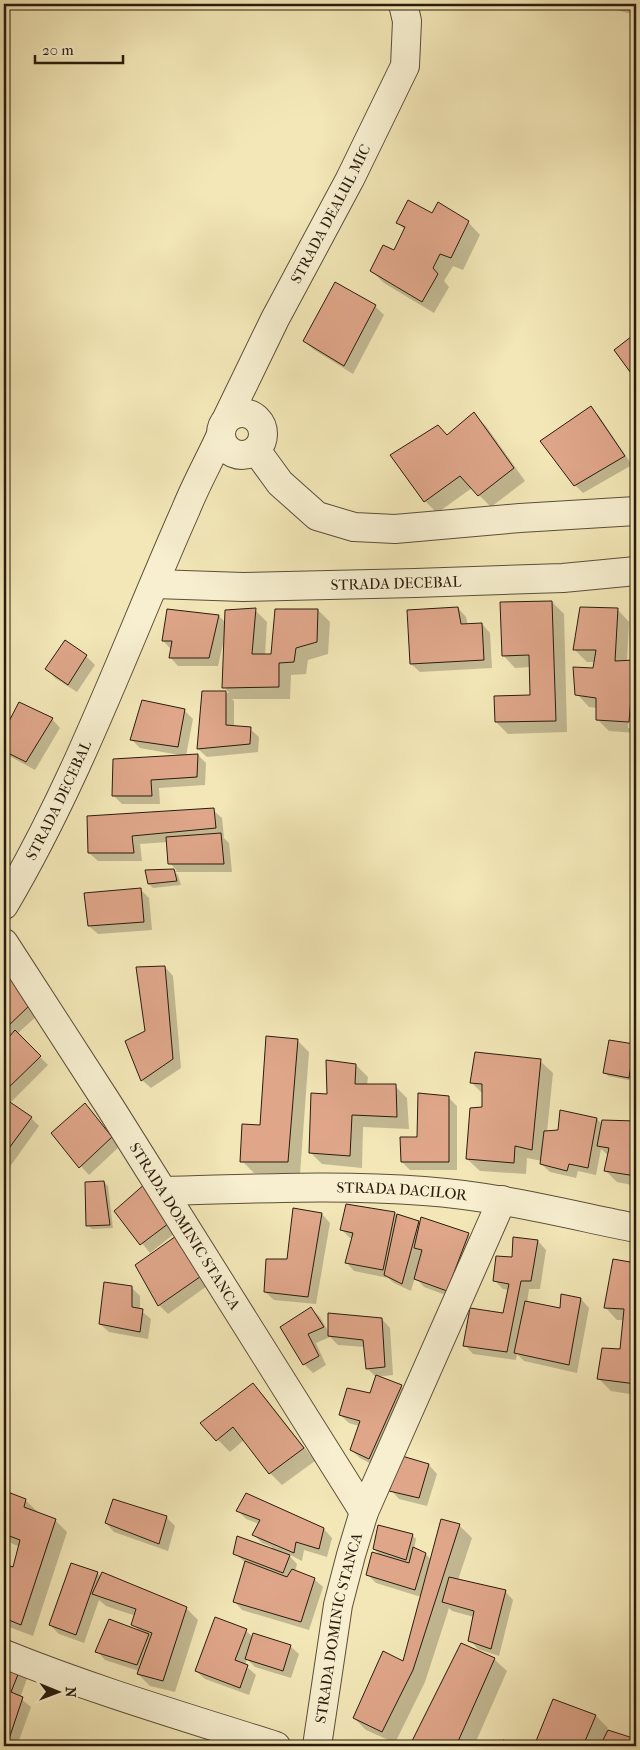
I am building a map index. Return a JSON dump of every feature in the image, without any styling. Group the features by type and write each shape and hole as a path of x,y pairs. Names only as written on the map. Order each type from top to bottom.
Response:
{"street":[{"name":"STRADA DEALUL MIC","path":"223,428 275,319 350,179 405,66 407,21 403,4"},
{"path":"223,428 223,444 232,453 245,455 256,450 280,483 317,516 354,527 395,529 520,518 636,512"},
{"name":"STRADA DECEBAL","path":"4,906 26,868 74,774 186,508 223,428"},
{"name":"STRADA DECEBAL","path":"155,584 244,587 377,584 564,578 636,571"},
{"name":"STRADA DOMINIC STANCA","path":"4,943 163,1191 364,1512"},
{"name":"STRADA DACILOR","path":"163,1191 385,1189 425,1191 502,1200 636,1228"},
{"name":"STRADA DOMINIC STANCA","path":"317,1746 338,1605 364,1512 502,1200"},
{"path":"4,1654 45,1671 115,1695 276,1746"}],"building":[{"path":"408,200 432,213 438,202 469,221 451,258 440,254 433,268 438,274 422,302 370,271 383,245 394,250 405,227 396,223"},
{"path":"335,282 376,305 344,366 303,341"},
{"path":"636,333 636,380 614,350"},
{"path":"591,406 625,456 574,486 540,441"},
{"path":"474,412 514,468 478,496 460,476 424,502 390,455 438,425 447,435"},
{"path":"552,601 556,721 495,722 494,696 530,695 529,655 502,656 500,602"},
{"path":"458,607 461,624 482,623 484,660 410,664 407,610"},
{"path":"580,607 618,608 615,661 634,660 629,722 596,720 596,698 575,695 573,667 593,668 596,650 573,650"},
{"path":"256,608 252,654 271,654 275,609 318,609 317,642 296,648 294,662 279,663 279,687 222,688 225,610"},
{"path":"167,609 219,615 209,658 169,658 172,641 162,641"},
{"path":"65,640 87,655 68,685 45,669"},
{"path":"202,691 226,691 226,725 251,727 250,744 197,749"},
{"path":"142,700 185,709 178,747 130,740"},
{"path":"19,702 53,718 26,762 4,751 4,731"},
{"path":"198,754 197,777 151,780 152,796 112,796 113,759"},
{"path":"214,808 216,828 132,836 134,853 88,853 87,816"},
{"path":"221,833 224,864 168,864 166,837"},
{"path":"174,869 177,881 148,884 145,870"},
{"path":"141,888 144,922 88,926 84,893"},
{"path":"165,966 173,1059 141,1081 125,1041 145,1031 136,967"},
{"path":"9,973 31,1004 4,1030 4,978"},
{"path":"15,1030 41,1056 4,1092 4,1043"},
{"path":"266,1036 298,1039 288,1162 240,1162 242,1124 260,1125"},
{"path":"609,1040 634,1044 629,1078 603,1073"},
{"path":"475,1052 541,1059 532,1150 515,1146 514,1163 466,1159 470,1108 482,1107 482,1084 470,1083"},
{"path":"326,1060 356,1064 355,1084 396,1084 397,1117 352,1115 350,1156 309,1153 311,1093 327,1094"},
{"path":"418,1093 449,1096 449,1162 401,1162 400,1137 417,1137"},
{"path":"4,1098 32,1117 4,1155"},
{"path":"85,1103 112,1137 79,1168 51,1133"},
{"path":"560,1110 597,1118 588,1168 569,1164 567,1171 540,1164 544,1131 558,1130"},
{"path":"602,1120 636,1121 636,1176 604,1171 609,1148 597,1146"},
{"path":"104,1181 110,1225 86,1226 85,1182"},
{"path":"146,1183 173,1220 140,1245 114,1211"},
{"path":"346,1204 395,1212 383,1270 345,1263 353,1233 340,1230"},
{"path":"293,1208 322,1213 308,1297 264,1292 266,1259 287,1259"},
{"path":"397,1214 419,1221 402,1284 384,1275"},
{"path":"421,1217 469,1233 447,1291 414,1279 422,1250 414,1248"},
{"path":"179,1234 207,1272 158,1306 135,1265"},
{"path":"513,1237 538,1240 531,1281 521,1281 507,1352 463,1346 470,1308 503,1313 509,1284 493,1281 496,1256 512,1257"},
{"path":"613,1259 636,1263 636,1384 597,1379 602,1348 620,1349 624,1309 604,1308"},
{"path":"104,1282 132,1286 132,1307 143,1309 140,1332 99,1324"},
{"path":"561,1294 581,1298 569,1365 514,1353 525,1301 560,1308"},
{"path":"311,1307 324,1327 308,1334 319,1356 303,1365 280,1327"},
{"path":"328,1313 382,1318 385,1367 366,1369 363,1340 328,1336"},
{"path":"376,1375 402,1385 369,1459 350,1450 360,1421 339,1415 347,1388 370,1393"},
{"path":"253,1383 304,1448 269,1474 233,1427 216,1441 200,1423"},
{"path":"402,1456 429,1464 419,1498 389,1491"},
{"path":"5,1491 26,1499 24,1507 56,1519 21,1625 4,1618 4,1564 13,1567 20,1540 4,1534"},
{"path":"246,1493 324,1528 319,1549 296,1542 294,1553 252,1535 260,1520 236,1511"},
{"path":"113,1499 167,1516 159,1544 105,1523"},
{"path":"441,1519 460,1524 413,1670 382,1732 353,1718 383,1651 403,1661"},
{"path":"378,1525 413,1534 406,1560 373,1549"},
{"path":"237,1536 290,1555 283,1573 233,1554"},
{"path":"413,1547 426,1553 415,1590 366,1575 372,1552 409,1563"},
{"path":"245,1561 287,1577 292,1569 315,1578 301,1622 233,1602"},
{"path":"71,1563 98,1572 76,1635 49,1625"},
{"path":"102,1572 187,1607 163,1681 137,1674 152,1633 131,1625 136,1609 92,1594"},
{"path":"449,1577 506,1590 491,1649 468,1641 474,1611 442,1602"},
{"path":"215,1617 247,1629 235,1660 248,1665 240,1688 195,1671"},
{"path":"109,1619 149,1634 137,1665 95,1652"},
{"path":"253,1633 291,1645 283,1671 245,1659"},
{"path":"461,1643 495,1658 456,1746 418,1746 411,1743"},
{"path":"4,1661 21,1667 11,1692 23,1697 9,1739 4,1737"},
{"path":"553,1699 596,1715 583,1746 534,1746"},
{"path":"608,1730 636,1739 636,1746 600,1746"},
{"path":"503,1740 522,1746 501,1746"}]}
